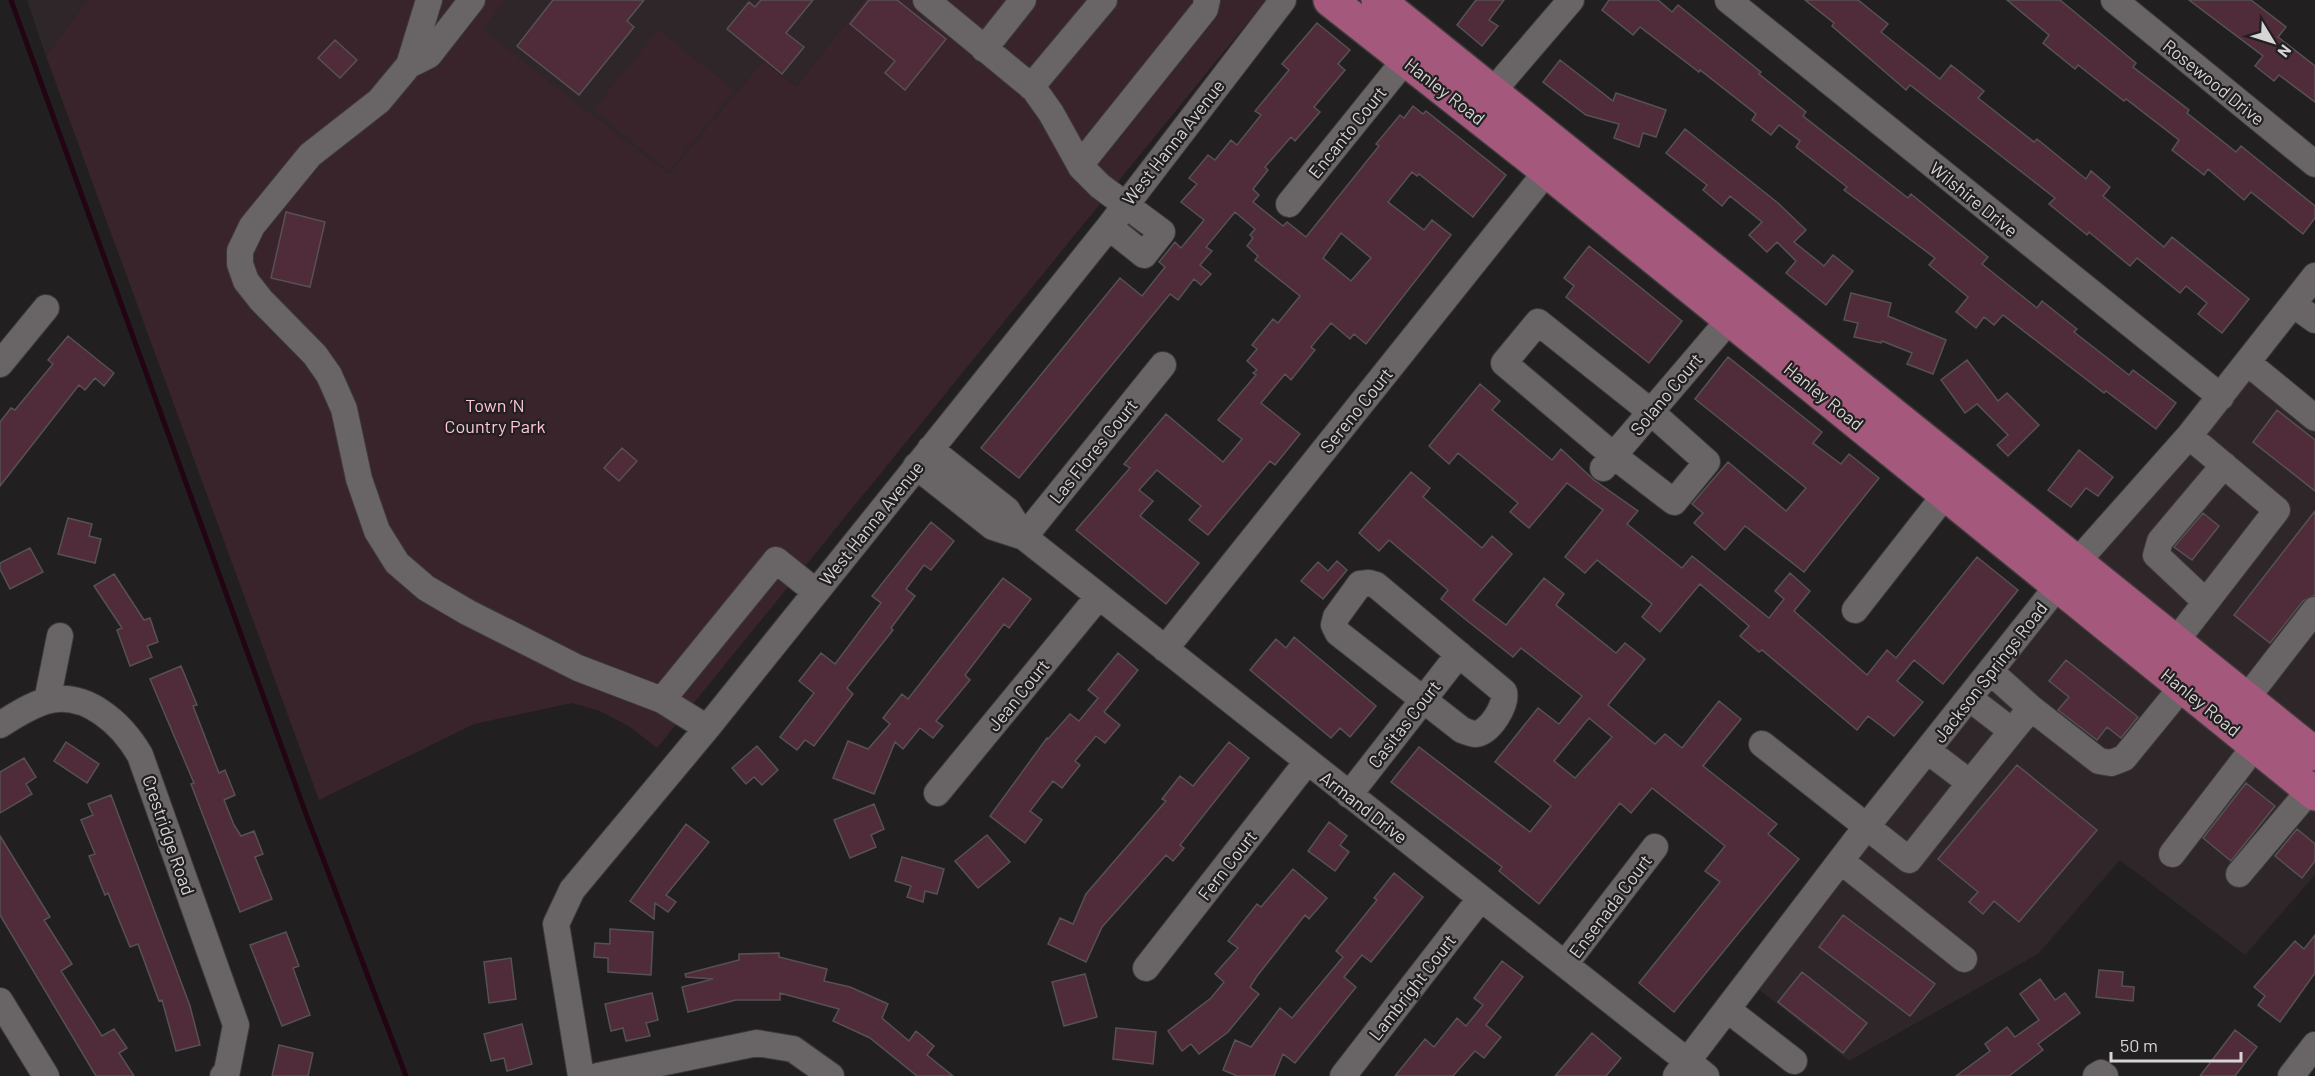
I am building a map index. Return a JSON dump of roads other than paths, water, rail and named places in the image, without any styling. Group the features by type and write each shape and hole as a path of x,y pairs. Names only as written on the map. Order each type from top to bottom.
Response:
{"main road":[{"name":"Hanley Road","path":"1330,0 1547,171 1945,495 2175,642 2315,754"},
{"name":"Hanley Road","path":"1378,0 1803,343 2067,575 2182,687 2313,792"},
{"path":"1715,271 1730,319 1759,323 1803,343"}],"street":[{"path":"429,0 409,65 379,101 310,155 252,226 240,251 240,264 246,281 261,300 315,355 329,375 344,410 359,479 377,531 398,563 426,588 467,612 578,668 662,700 707,728"},
{"path":"409,65 429,55 472,0"},
{"path":"984,49 1023,0"},
{"path":"1031,87 1104,0"},
{"path":"1080,165 1205,9 1207,0"},
{"name":"West Hanna Avenue","path":"581,1076 556,924 572,890 707,728 1108,227 1283,0"},
{"path":"1493,91 1571,0"},
{"name":"Wilshire Drive","path":"1728,0 2220,397"},
{"name":"Rosewood Drive","path":"2114,0 2315,164"},
{"path":"941,5 984,49 1031,87 1051,113 1080,165 1100,186 1162,232 1144,255 1108,227"},
{"name":"Encanto Court","path":"1289,204 1405,60"},
{"name":"Sereno Court","path":"1166,649 1547,171"},
{"name":"Jackson Springs Road","path":"1690,1072 1728,1010 1868,826 2067,575 2189,436 2315,276"},
{"path":"2293,304 2315,320"},
{"path":"0,364 46,308"},
{"name":"Solano Court","path":"1608,462 1730,319"},
{"path":"1538,322 1650,412 1707,462 1674,502 1608,462 1504,363 1538,322"},
{"path":"2248,363 2315,418"},
{"name":"Las Flores Court","path":"1024,537 1163,365"},
{"path":"2175,642 2277,510 2189,436"},
{"name":"Armand Drive","path":"923,458 993,527 1024,537 1565,964 1690,1072"},
{"path":"2206,602 2156,555 2160,541 2224,465"},
{"path":"1855,610 1945,495"},
{"path":"662,700 776,560 816,592"},
{"path":"1360,584 1376,585 1504,692 1503,706 1484,731 1476,734 1462,730 1423,699 1338,633 1334,626 1336,617 1360,584"},
{"name":"Jean Court","path":"937,793 1099,596"},
{"path":"2246,699 2315,610"},
{"path":"47,701 60,636"},
{"name":"Casitas Court","path":"1349,795 1459,654"},
{"path":"1991,672 2031,708 2099,761 2111,763 2124,758 2182,687"},
{"path":"1970,698 2012,731"},
{"name":"Crestridge Road","path":"0,725 22,711 47,701 75,701 106,714 128,733 140,755 236,1025 227,1071 223,1076"},
{"path":"1762,744 1910,860 2031,708"},
{"path":"2172,854 2255,746"},
{"path":"1928,751 1970,783"},
{"name":"Fern Court","path":"1146,968 1307,762"},
{"path":"2239,874 2313,792"},
{"name":"Ensenada Court","path":"1565,964 1654,848"},
{"path":"1841,861 1964,959"},
{"name":"Lambright Court","path":"1343,1076 1480,899"},
{"path":"0,1001 46,1076"},
{"path":"1728,1010 1794,1061"},
{"path":"597,1076 756,1043 793,1049 831,1076"},
{"path":"2291,1076 2315,1045"},
{"path":"2096,1076 2101,1073 2105,1076"}],"waterway":[{"path":"11,0 306,814 406,1076"}],"park label":[{"name":"Town ’N Country Park","path":"495,415"}]}
